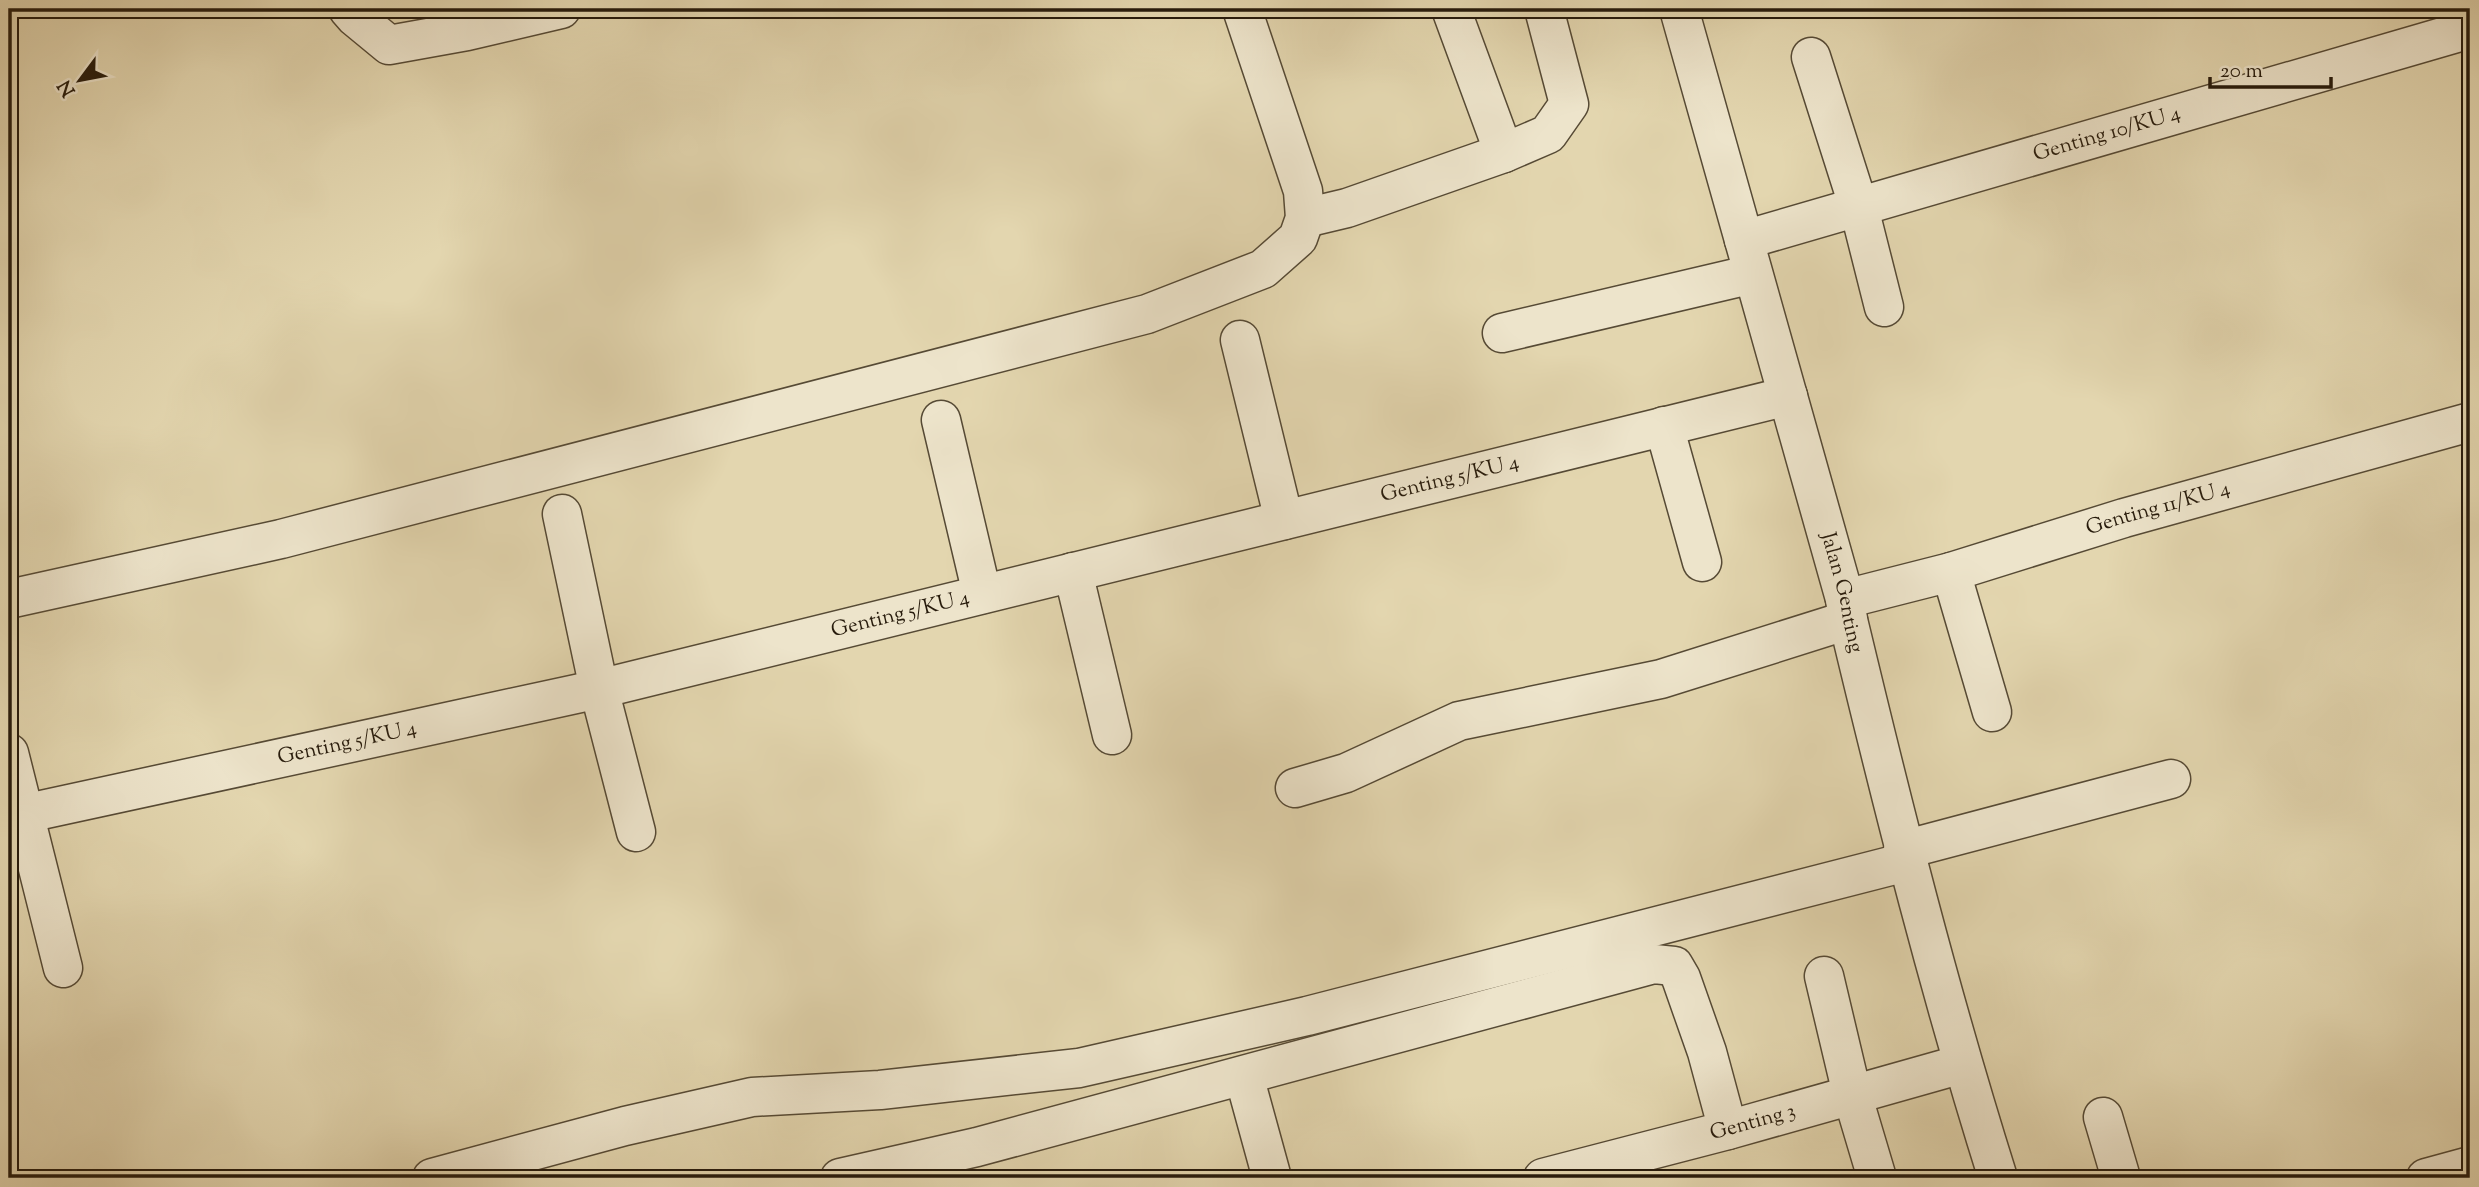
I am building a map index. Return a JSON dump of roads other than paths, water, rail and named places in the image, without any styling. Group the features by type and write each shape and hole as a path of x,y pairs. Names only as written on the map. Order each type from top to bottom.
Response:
{"street":[{"path":"348,9 389,45 467,31 561,9"},
{"path":"9,599 281,538 1147,314 1263,269 1297,238 1306,218 1303,191 1242,9"},
{"path":"1451,9 1504,153"},
{"path":"1306,218 1347,208 1504,153 1548,134 1569,104 1544,9"},
{"name":"Jalan Genting","path":"1679,9 1846,610 1905,856 1962,1064 1998,1178"},
{"name":"Genting 10/KU 4","path":"1502,333 1749,257 1859,208 2459,24"},
{"path":"1811,57 1859,208 1884,307"},
{"path":"1240,340 1284,520"},
{"name":"Genting 5/KU 4","path":"16,815 598,689 1788,396"},
{"path":"941,420 982,594"},
{"name":"Genting 11/KU 4","path":"1295,788 1346,773 1459,721 1661,679 1951,572 2124,518 2470,422"},
{"path":"1664,426 1702,562"},
{"path":"562,514 598,689 636,832"},
{"path":"1073,572 1112,734"},
{"path":"1951,572 1992,712"},
{"path":"9,753 16,815 63,968"},
{"path":"432,1178 625,1126 752,1097 880,1090 1079,1068 1307,1016 1905,856 2171,779"},
{"path":"840,1178 977,1147 1654,964 1674,966 1681,978 1707,1052 1728,1130"},
{"path":"1824,976 1852,1094 1877,1178"},
{"name":"Genting 3","path":"1543,1178 1728,1130 1962,1064"},
{"path":"1244,1076 1272,1178"},
{"path":"2103,1117 2120,1178"},
{"path":"2426,1178 2470,1166"}]}
